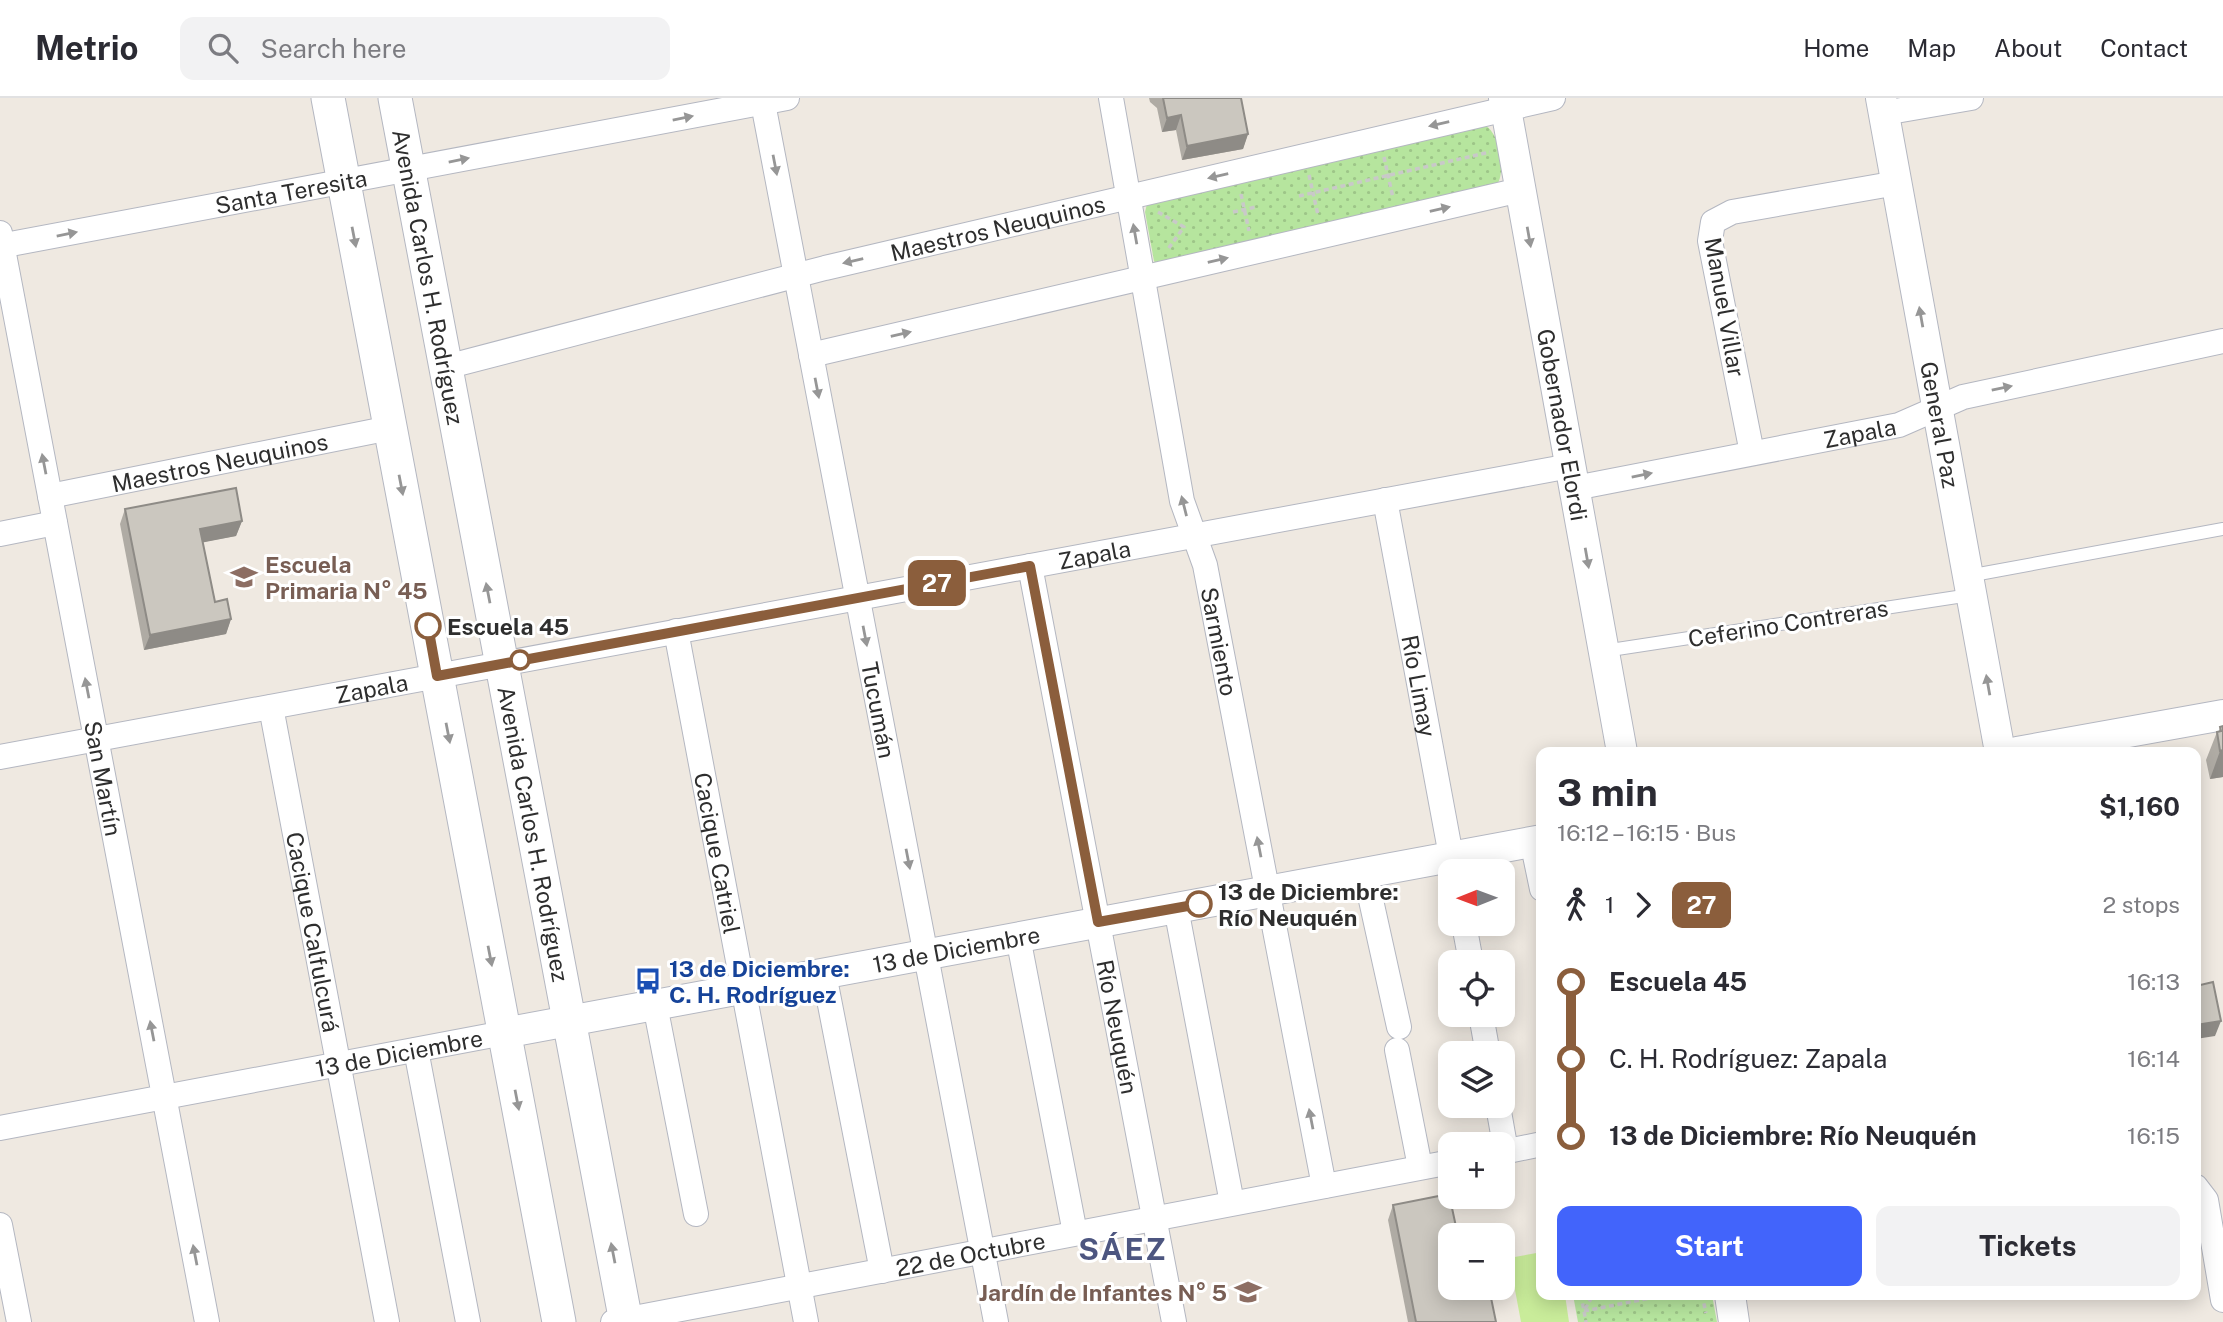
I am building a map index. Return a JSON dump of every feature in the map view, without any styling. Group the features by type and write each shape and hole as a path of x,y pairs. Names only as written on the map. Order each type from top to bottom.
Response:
{"main road":[{"path":"328,98 558,1322"},
{"name":"Avenida Carlos H. Rodríguez","path":"395,98 569,1021 621,1321"}],"street":[{"name":"Sarmiento","path":"1111,98 1139,202 1143,278 1184,508 1205,565 1324,1186"},
{"name":"Maestros Neuquinos","path":"446,367 796,276 1139,202 1505,103 1553,98"},
{"path":"1883,106 1971,98"},
{"name":"Santa Teresita","path":"1,242 344,181 770,100"},
{"name":"Tucumán","path":"770,100 796,276 996,1322"},
{"name":"Gobernador Elordi","path":"1505,103 1621,747"},
{"name":"General Paz","path":"1883,106 1999,747"},
{"name":"Manuel Villar","path":"1752,453 1710,241 1713,222 1732,212 1896,183"},
{"path":"811,355 1520,190"},
{"name":"San Martín","path":"1,242 207,1322"},
{"name":"Zapala","path":"0,757 1385,500 1752,453 1905,423 1971,395 2223,341"},
{"name":"Maestros Neuquinos","path":"50,496 390,428"},
{"name":"Río Limay","path":"1385,500 1452,859"},
{"path":"0,534 55,523"},
{"name":"Río Neuquén","path":"1030,566 1174,1322"},
{"name":"Cacique Catriel","path":"676,631 806,1322"},
{"name":"Cacique Calfulcurá","path":"271,707 387,1322"},
{"path":"2045,747 2223,715"},
{"name":"13 de Diciembre","path":"1470,859 1536,840"},
{"name":"13 de Diciembre","path":"0,1128 1365,873 1438,866"},
{"path":"1365,873 1420,1167"},
{"path":"1176,908 1232,1203"},
{"path":"1018,937 1075,1233"},
{"path":"824,974 882,1270"},
{"path":"655,1005 696,1214"},
{"path":"416,1050 468,1322"},
{"path":"1515,1149 1536,1145"},
{"name":"22 de Octubre","path":"621,1321 1438,1164"},
{"path":"2201,1194 2206,1200 2223,1300"},
{"path":"0,1225 19,1322"},
{"path":"1731,1300 1734,1322"}],"lane":[{"name":"Ceferino Contreras","path":"1604,651 1970,586 2223,529"}],"path":[{"path":"1488,145 1492,162"},
{"path":"1383,152 1395,206"},
{"path":"1298,196 1490,152"},
{"path":"1307,170 1320,224"},
{"path":"1239,185 1251,241"},
{"path":"1139,202 1184,226 1191,225"},
{"path":"1233,212 1256,206"},
{"path":"1166,252 1184,226"},
{"path":"1582,1300 1586,1322"},
{"path":"1584,1311 1590,1300"},
{"path":"1584,1311 1630,1300"}],"green space":[{"path":"1486,126 1495,137 1500,154 1501,171 1497,185 1156,264 1154,261 1145,212 1147,204"},
{"path":"1536,1253 1536,1300 1566,1300 1569,1322 1521,1322 1515,1290 1515,1257"},
{"path":"1574,1300 1713,1300 1717,1322 1578,1322"}],"building":[{"path":"1163,98 1241,98 1248,134 1187,146 1181,115 1167,118"},
{"path":"236,488 242,521 200,529 215,602 227,599 231,619 150,635 125,509"},
{"path":"2223,726 2223,750 2220,751 2217,732 2221,731 2220,727"},
{"path":"2213,982 2221,1021 2201,1024 2201,985"},
{"path":"1438,1196 1438,1209 1452,1209 1455,1223 1438,1223 1438,1300 1491,1300 1496,1322 1416,1322 1393,1205"}],"bus line":[{"name":"27","path":"428,626 437,676 1030,566 1098,922 1199,904"}],"place":[{"name":"Escuela Primaria N° 45","path":"244,577"},
{"name":"Escuela 45","path":"428,626"},
{"name":"13 de Diciembre: Río Neuquén","path":"1199,904"},
{"name":"13 de Diciembre: C. H. Rodríguez","path":"648,981"},
{"name":"Jardín de Infantes N° 5","path":"1248,1292"}],"district":[{"name":"SÁEZ","path":"1123,1249"}]}
